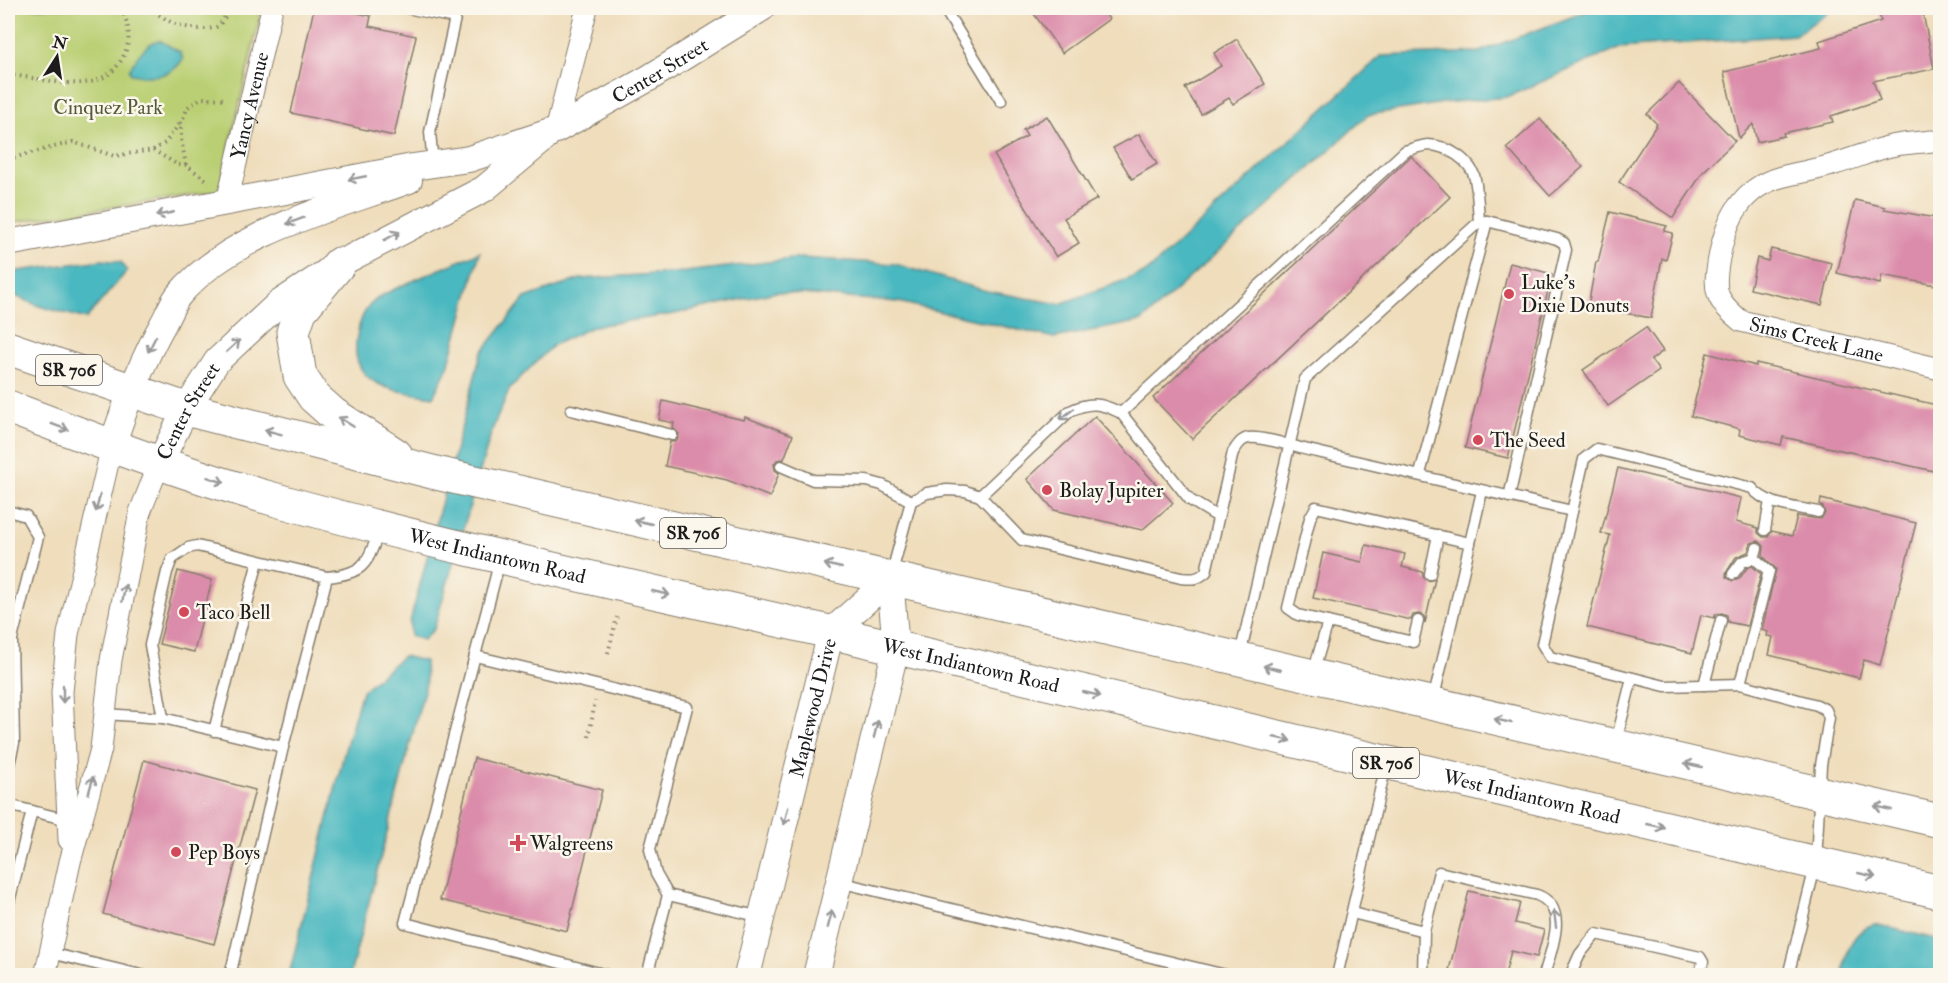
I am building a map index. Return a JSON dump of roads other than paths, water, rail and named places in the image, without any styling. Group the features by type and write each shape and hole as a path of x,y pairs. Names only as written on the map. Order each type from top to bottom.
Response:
{"main road":[{"path":"339,264 300,311 293,332 300,376 314,397 333,414 424,470"},
{"name":"SR 706","path":"8,348 186,409 496,488 1941,821"},
{"name":"West Indiantown Road","path":"8,407 112,446 269,498 381,527 1941,892"}],"street":[{"name":"Yancy Avenue","path":"219,193 272,8"},
{"path":"556,130 587,8"},
{"name":"Center Street","path":"45,975 70,862 101,749 111,660 140,512 160,462 186,409 216,361 278,304 339,264 484,189 556,130 650,78 762,8"},
{"name":"Center Street","path":"8,243 219,193 469,159 556,130"},
{"name":"Sims Creek Lane","path":"1932,141 1888,147 1833,165 1779,177 1757,187 1740,203 1730,218 1714,284 1724,308 1741,321 1941,369"},
{"path":"112,446 130,391 150,347 178,297 204,271 231,252 274,228 469,159"},
{"name":"Center Street","path":"70,862 62,692 68,634 112,446"},
{"path":"816,975 896,648 890,579"},
{"name":"Maplewood Drive","path":"747,975 831,632 890,579"}],"lane":[{"path":"407,8 455,18 430,132 433,164"},
{"path":"944,8 1000,101"},
{"path":"1121,413 1404,151 1429,145 1441,147 1454,153 1469,165 1475,177 1483,222 1420,474"},
{"path":"1239,660 1305,379 1483,222"},
{"path":"1483,222 1557,239 1564,243 1566,250 1509,497"},
{"path":"980,495 1070,411 1084,404 1098,404 1121,413 1190,500 1218,518"},
{"path":"571,410 672,435"},
{"path":"890,579 911,501 927,493 947,490 980,495 1022,540 1193,579 1200,578 1206,572 1233,452 1240,441 1248,438 1260,438 1420,474 1482,491 1572,511"},
{"path":"1788,975 1816,863 1821,765 1829,718 1826,710 1817,705 1740,684 1665,686 1550,657 1542,644 1584,459 1597,449 1752,488 1759,496 1770,501 1818,512"},
{"path":"782,466 813,480 867,481 882,485 911,501"},
{"path":"1432,704 1482,491"},
{"path":"1765,530 1770,501"},
{"path":"1418,621 1413,642 1298,615 1288,608 1310,518 1316,507 1470,543"},
{"path":"8,511 26,516 38,537 12,639 14,743 8,769"},
{"path":"163,718 150,645 166,572 172,559 188,548 197,546 327,577 353,572 366,563 381,527"},
{"path":"1430,574 1438,536"},
{"path":"1733,574 1742,562 1756,553 1769,571 1740,684"},
{"path":"490,554 475,656 405,923 611,975"},
{"path":"214,731 258,561"},
{"path":"230,975 283,747 327,577"},
{"path":"1704,685 1720,620"},
{"path":"1312,677 1328,622"},
{"path":"475,656 687,707 650,849 657,874 668,895 646,975"},
{"path":"1615,747 1632,678"},
{"path":"105,714 163,718 283,747"},
{"path":"1337,975 1387,763"},
{"path":"8,805 68,820"},
{"path":"8,906 32,811"},
{"path":"1423,975 1424,931 1439,872 1546,899 1554,909 1557,924 1544,975"},
{"path":"839,882 1230,975"},
{"path":"668,895 761,917"},
{"path":"1352,913 1424,931"},
{"path":"1570,975 1580,954 1596,934 1700,957 1703,963 1699,975"},
{"path":"50,953 145,975"}],"water":[{"path":"1595,8 1835,8 1795,35 1619,48 1507,97 1443,103 1368,115 1142,321 1054,338 898,302 776,292 674,314 594,326 553,345 510,388 492,430 434,629 423,640 410,636 410,622 481,353 525,298 580,279 685,272 801,258 895,264 987,291 1060,304 1147,272 1381,56 1479,52"},
{"path":"159,40 180,52 183,59 167,73 153,76 131,74 129,70 135,60 150,45"},
{"path":"480,252 448,367 433,397 390,389 367,376 359,366 356,353 359,327 369,306 393,290"},
{"path":"102,260 121,262 127,271 86,319 39,306 8,293 8,277 18,271"},
{"path":"403,656 425,661 426,683 350,975 289,975 346,746 362,691"},
{"path":"1874,924 1940,940 1940,975 1843,975 1848,951 1855,937 1866,927"}],"place":[{"name":"Luke's Dixie Donuts","path":"1509,294"},
{"name":"The Seed","path":"1478,440"},
{"name":"Bolay Jupiter","path":"1047,490"},
{"name":"Taco Bell","path":"184,612"},
{"name":"Walgreens","path":"518,843"},
{"name":"Pep Boys","path":"176,852"}],"park label":[{"name":"Cinquez Park","path":"108,107"}]}
